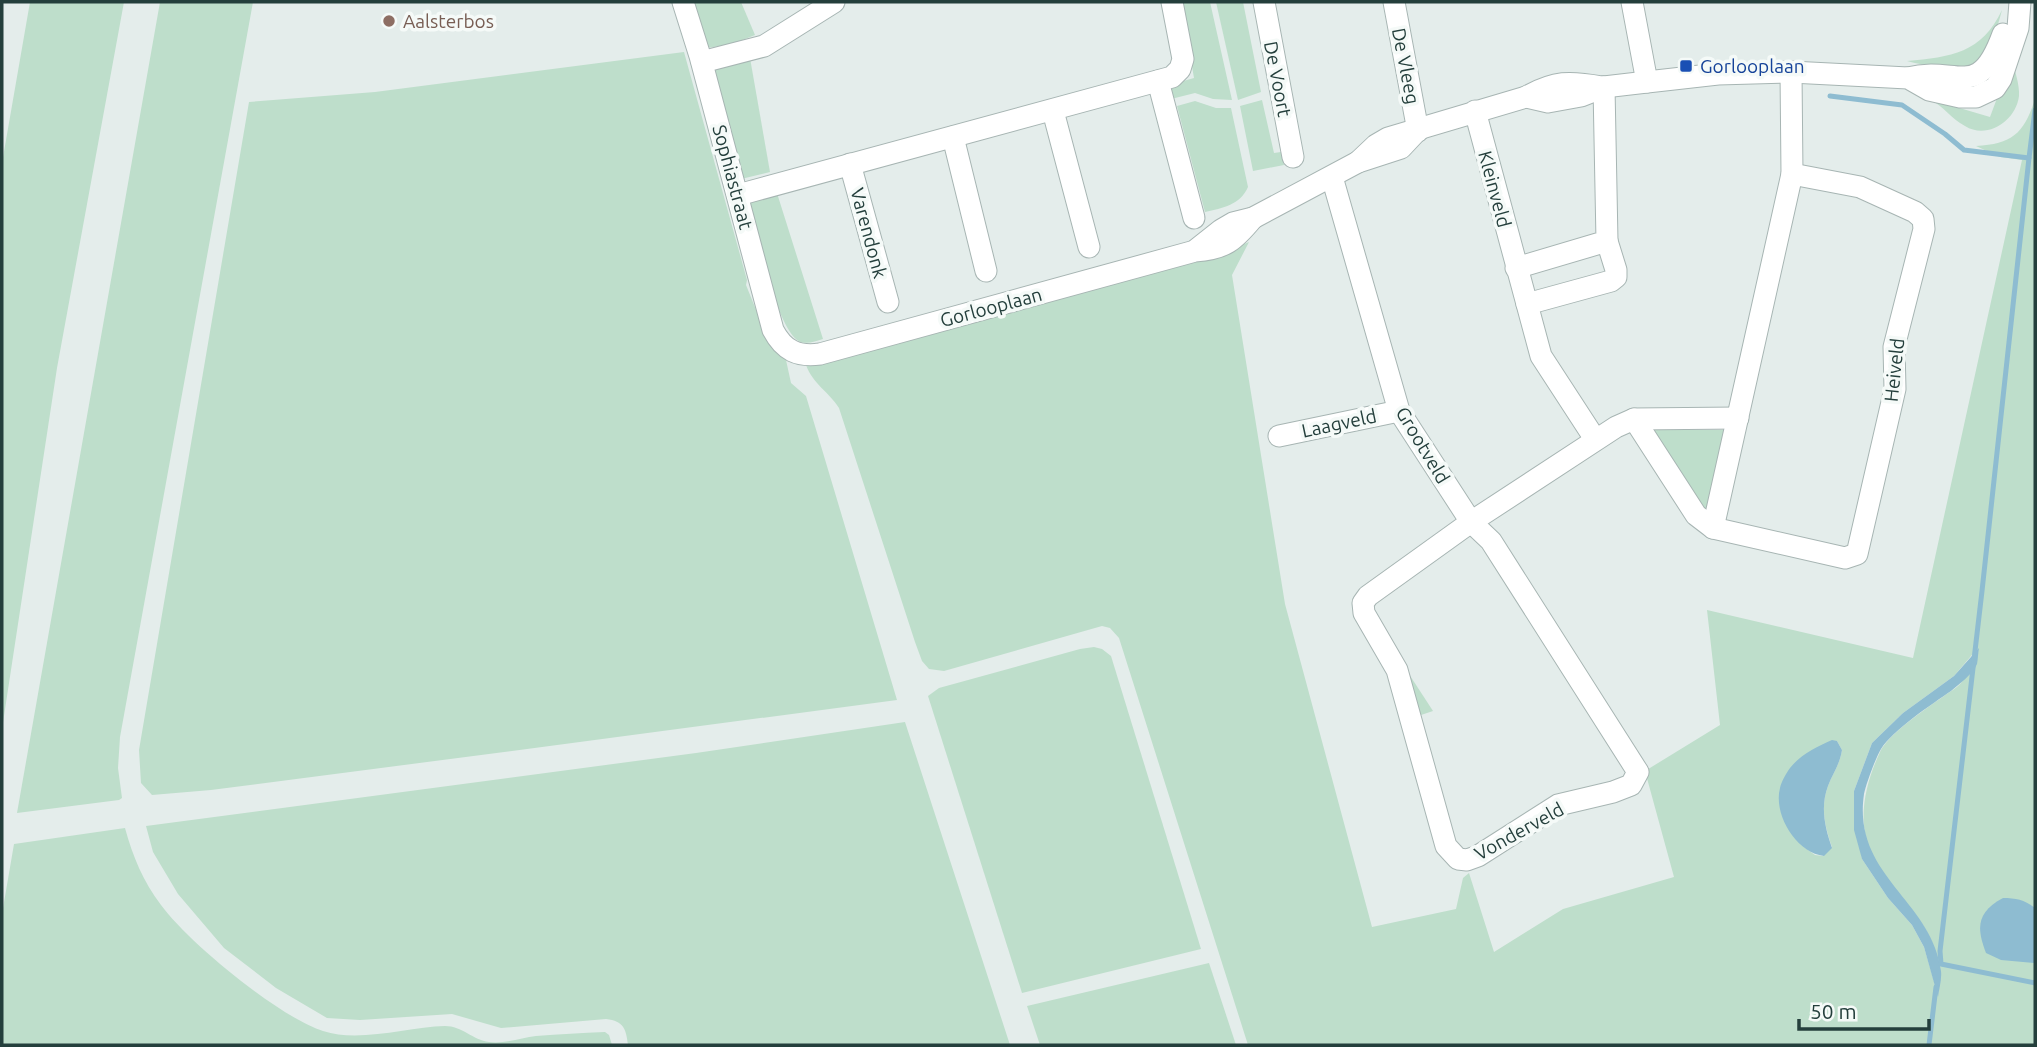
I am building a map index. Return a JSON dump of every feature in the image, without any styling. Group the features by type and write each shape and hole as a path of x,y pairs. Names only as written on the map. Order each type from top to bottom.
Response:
{"street":[{"name":"Sophiastraat","path":"683,2 702,62 774,330 788,349"},
{"path":"702,62 764,46 834,2"},
{"name":"Varendonk","path":"738,195 1172,77 1180,69 1183,59 1172,2"},
{"name":"De Voort","path":"1264,2 1293,157"},
{"name":"De Vleeg","path":"1394,2 1418,131"},
{"path":"1632,2 1647,82"},
{"name":"Gorlooplaan","path":"788,349 806,356 820,354 1195,251 1233,223 1253,218 1358,162 1388,138 1526,97 1548,102 1581,96 1604,87 1718,74 1791,72 1908,78 1927,74 1966,79 1991,62 2008,21 2019,6"},
{"name":"Gorlooplaan","path":"1908,78 1929,90 1960,97 1976,97 1988,93 1995,88 2008,60 2018,28 2019,6"},
{"path":"1634,419 1696,515 1713,528 1792,174 1791,72"},
{"path":"1158,81 1194,218"},
{"path":"1527,304 1611,281 1616,277 1607,241 1604,87"},
{"path":"1053,110 1089,247"},
{"name":"Kleinveld","path":"1475,111 1541,356 1595,439"},
{"path":"953,137 986,271"},
{"name":"Varendonk","path":"850,164 888,302"},
{"name":"Heiveld","path":"1713,528 1845,558 1857,554 1895,388 1894,347 1924,229 1923,219 1915,212 1860,187 1792,174"},
{"name":"Grootveld","path":"1332,177 1399,411 1471,522"},
{"path":"1516,268 1607,241"},
{"name":"Laagveld","path":"1279,436 1399,411"},
{"path":"1471,522 1595,439 1634,419 1738,418"},
{"name":"Vonderveld","path":"1471,522 1491,541 1638,772 1631,785 1558,805 1468,860 1458,859 1446,846 1397,670 1364,613 1363,603 1368,596 1471,522"}],"green space":[{"path":"30,2 124,2 57,368 2,729 2,163"},
{"path":"160,2 253,2 120,737 118,768 122,798 17,813"},
{"path":"692,2 741,2 755,35 730,45 705,48"},
{"path":"1181,2 1210,2 1232,100 1213,99 1195,93 1171,99 1166,86 1194,78"},
{"path":"1216,2 1243,2 1261,92 1238,100"},
{"path":"2002,10 1989,47 1981,58 1971,65 1945,68 1907,61 1964,50 1985,36"},
{"path":"684,52 747,280 746,285 767,337 786,360 791,383 806,396 897,700 211,790 152,795 141,783 139,750 249,102 375,92"},
{"path":"750,58 770,172 741,179 710,67"},
{"path":"2012,58 2019,96 2012,113 1999,126 1982,131 1974,130 1960,123 1929,99 1990,117"},
{"path":"2035,99 2035,1045 1248,1045 1119,638 1110,628 1102,626 944,671 929,669 922,661 915,642 839,408 806,365 829,361 1219,254 1249,242 1232,275 1285,604 1372,927 1456,909 1463,878 1469,873 1494,952 1563,909 1674,877 1645,771 1720,725 1707,610 1913,658 2022,160 2000,157 1976,146 1999,143 2015,134 2026,120","holes":["1977,649 1959,685 1909,722 1884,745 1870,777 1864,803 1864,829 1872,855 1928,934 1935,951 1939,971 1938,995 1924,947 1912,925 1888,898 1862,859 1854,791 1872,743 1903,713 1954,676","1837,741 1842,750 1841,755 1824,802 1832,847 1823,856 1815,855 1804,847"]},
{"path":"1262,100 1274,153 1281,152 1284,165 1253,171 1240,106"},
{"path":"1195,101 1216,108 1231,108 1248,187 1236,202 1205,212 1177,106"},
{"path":"776,190 823,339 813,342 803,343 797,340 781,314 766,274 746,198"},
{"path":"1654,430 1724,430 1711,509 1705,514"},
{"path":"1094,647 1111,656 1201,949 1022,993 928,696 939,688"},
{"path":"1405,668 1433,711 1418,716"},
{"path":"905,722 1010,1045 628,1045 623,1027 606,1019 501,1028 452,1014 360,1020 327,1018 276,988 224,948 178,894 153,852 146,826 696,753"},
{"path":"125,828 144,878 174,920 236,977 283,1011 305,1023 323,1031 352,1035 445,1026 483,1041 495,1042 536,1036 605,1032 612,1045 2,1045 2,914 14,844"},
{"path":"1209,963 1236,1045 1040,1045 1027,1006"}],"water":[{"path":"1979,648 1977,664 1969,675 1903,726 1881,749 1864,794 1863,822 1870,846 1881,867 1935,946 1941,971 1938,997 1924,947 1912,925 1888,898 1862,859 1854,830 1854,791 1872,743 1903,713 1954,676"},
{"path":"1832,740 1837,741 1842,750 1824,802 1824,817 1832,848 1824,856 1804,848 1789,831 1783,820 1779,798 1782,783 1794,763"},
{"path":"2003,898 2020,900 2035,908 2035,963 2001,960 1986,953 1981,935 1981,921 1988,909"}],"waterway":[{"path":"1830,96 1902,105 1964,150 2029,158 2035,110"},
{"path":"2029,158 1940,951 1941,964 2035,983"},
{"path":"1929,1045 1936,987"}],"place":[{"name":"Aalsterbos","path":"389,21"},
{"name":"Gorlooplaan","path":"1686,66"}]}
